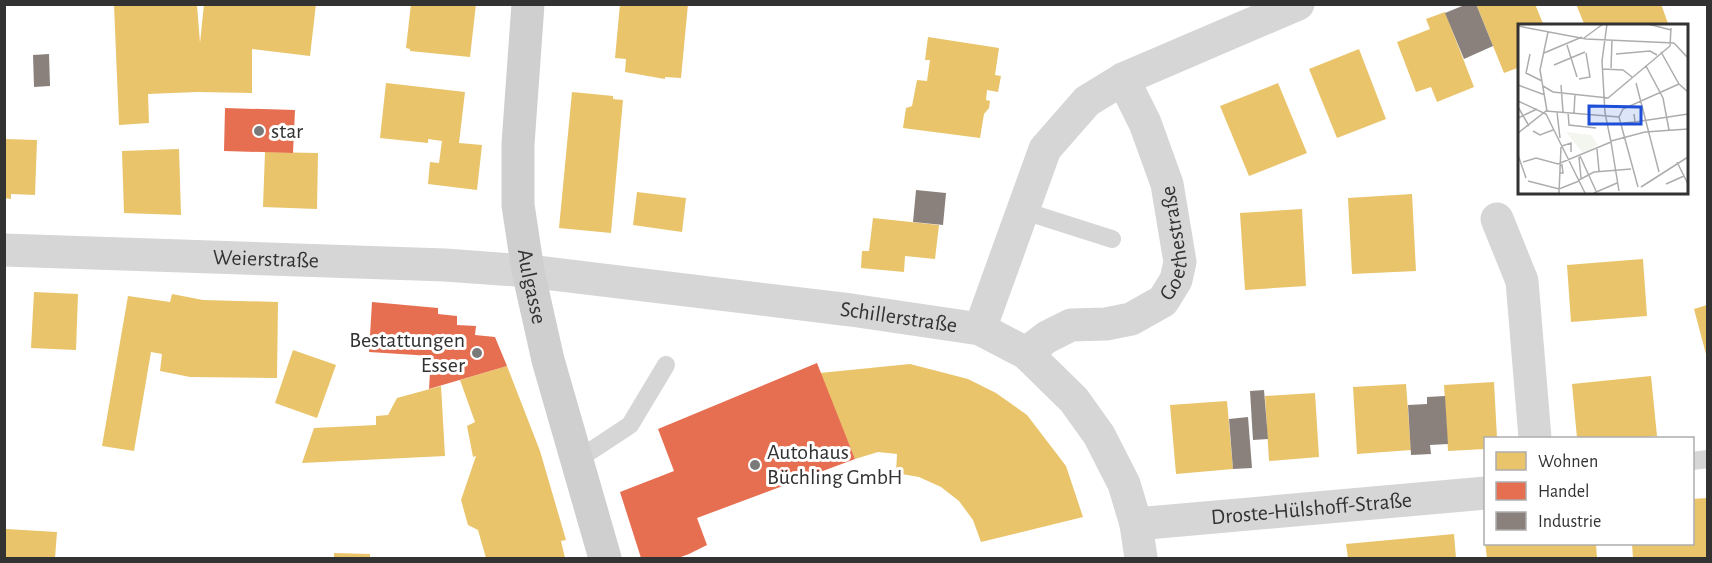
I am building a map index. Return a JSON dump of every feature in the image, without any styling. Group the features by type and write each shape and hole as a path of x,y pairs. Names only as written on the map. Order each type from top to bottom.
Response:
{"main road":[{"name":"Aulgasse","path":"528,4 518,144 518,205 528,272 548,360 605,558"}],"street":[{"path":"980,329 1046,149 1087,102 1123,79 1298,4"},
{"name":"Goethestraße","path":"1026,353 1047,337 1071,325 1106,324 1131,319 1163,301 1176,280 1180,262 1167,184 1145,123 1123,79"},
{"path":"1497,219 1522,281 1535,437"},
{"name":"Weierstraße","path":"4,250 446,266 528,272"},
{"name":"Schillerstraße","path":"528,272 851,310 980,329 1026,353 1074,400 1100,435 1124,484 1136,524 1141,558"},
{"name":"Droste-Hülshoff-Straße","path":"1136,524 1484,493"}],"lane":[{"path":"1024,211 1112,239"},
{"path":"577,460 630,425 666,365"}],"building: Wohnen":[{"path":"204,4 316,4 310,56 252,49 252,93 148,94 149,123 119,125 114,5 197,5 200,43"},
{"path":"411,4 476,4 470,57 410,51 406,48"},
{"path":"620,4 688,4 681,78 665,77 665,79 625,72 626,59 615,58"},
{"path":"1476,4 1535,4 1543,24 1518,24 1518,68 1504,73"},
{"path":"1576,4 1661,4 1668,24 1584,24"},
{"path":"1445,12 1474,87 1437,102 1431,87 1416,92 1397,42 1430,29 1426,19"},
{"path":"928,37 999,48 995,75 1001,76 998,92 987,90 986,100 990,101 989,108 984,114 980,138 903,128 906,108 912,106 917,80 927,81 930,60 925,60"},
{"path":"1359,49 1386,119 1337,138 1309,69"},
{"path":"386,83 465,92 459,143 482,145 477,190 428,184 430,162 439,163 442,141 428,139 428,143 380,138"},
{"path":"1278,83 1307,153 1249,176 1220,106"},
{"path":"572,92 613,96 613,99 623,100 611,233 559,228"},
{"path":"4,139 37,140 35,195 11,194 11,199 4,198"},
{"path":"179,149 181,215 124,213 122,151"},
{"path":"265,152 318,153 317,209 263,207"},
{"path":"637,192 686,198 682,232 633,225"},
{"path":"1412,194 1416,271 1352,274 1348,198"},
{"path":"1302,209 1306,286 1245,290 1240,213"},
{"path":"873,218 939,225 935,259 905,256 904,272 861,268 862,251 869,251"},
{"path":"1643,259 1647,316 1571,322 1567,265"},
{"path":"34,292 78,294 76,350 31,348"},
{"path":"172,294 203,300 278,302 277,378 190,377 160,371 162,354 151,352 134,451 102,446 128,296 170,302"},
{"path":"1707,305 1707,358 1694,309"},
{"path":"293,350 336,365 317,418 275,403"},
{"path":"910,364 968,379 996,393 1027,415 1066,466 1083,517 981,542 973,520 959,501 941,487 919,477 896,473 897,454 878,452 855,459 820,373"},
{"path":"507,366 540,451 566,540 561,541 565,558 486,558 478,530 468,525 461,500 476,456 473,457 467,426 475,422 460,380"},
{"path":"1651,376 1657,436 1577,437 1572,384"},
{"path":"1494,382 1497,437 1484,437 1484,449 1448,451 1444,385"},
{"path":"1406,384 1411,450 1357,454 1353,387"},
{"path":"441,386 445,456 302,463 314,428 376,425 376,416 388,415 397,398"},
{"path":"1315,393 1319,457 1269,461 1265,396"},
{"path":"1227,401 1233,469 1176,474 1170,405"},
{"path":"1707,498 1707,558 1633,558 1632,545 1694,545 1694,499"},
{"path":"6,529 57,532 55,558 4,558"},
{"path":"1454,534 1456,558 1348,558 1346,544"},
{"path":"1485,545 1596,545 1597,558 1487,558"},
{"path":"334,553 370,554 370,558 334,558"}],"building: Handel":[{"name":"star","path":"225,108 295,110 293,153 224,151"},
{"path":"372,302 438,308 438,314 457,316 457,325 476,326 475,335 495,337 507,366 429,389 431,356 369,352"},
{"name":"Autohaus Büchling GmbH","path":"817,363 855,459 697,518 707,545 689,554 678,558 641,558 620,492 674,471 658,429"}],"building: Industrie":[{"path":"1467,4 1476,4 1493,46 1464,59 1445,13"},
{"path":"49,54 50,86 34,87 33,55"},
{"path":"916,190 946,193 943,225 913,222"},
{"path":"1264,390 1268,439 1253,440 1250,391"},
{"path":"1445,396 1448,444 1430,445 1431,454 1411,455 1408,405 1427,404 1427,397"},
{"path":"1248,417 1252,468 1233,469 1229,419"}],"place":[{"name":"star","path":"259,131"},
{"name":"Bestattungen Esser","path":"477,353"},
{"name":"Autohaus Büchling GmbH","path":"755,465"}]}
